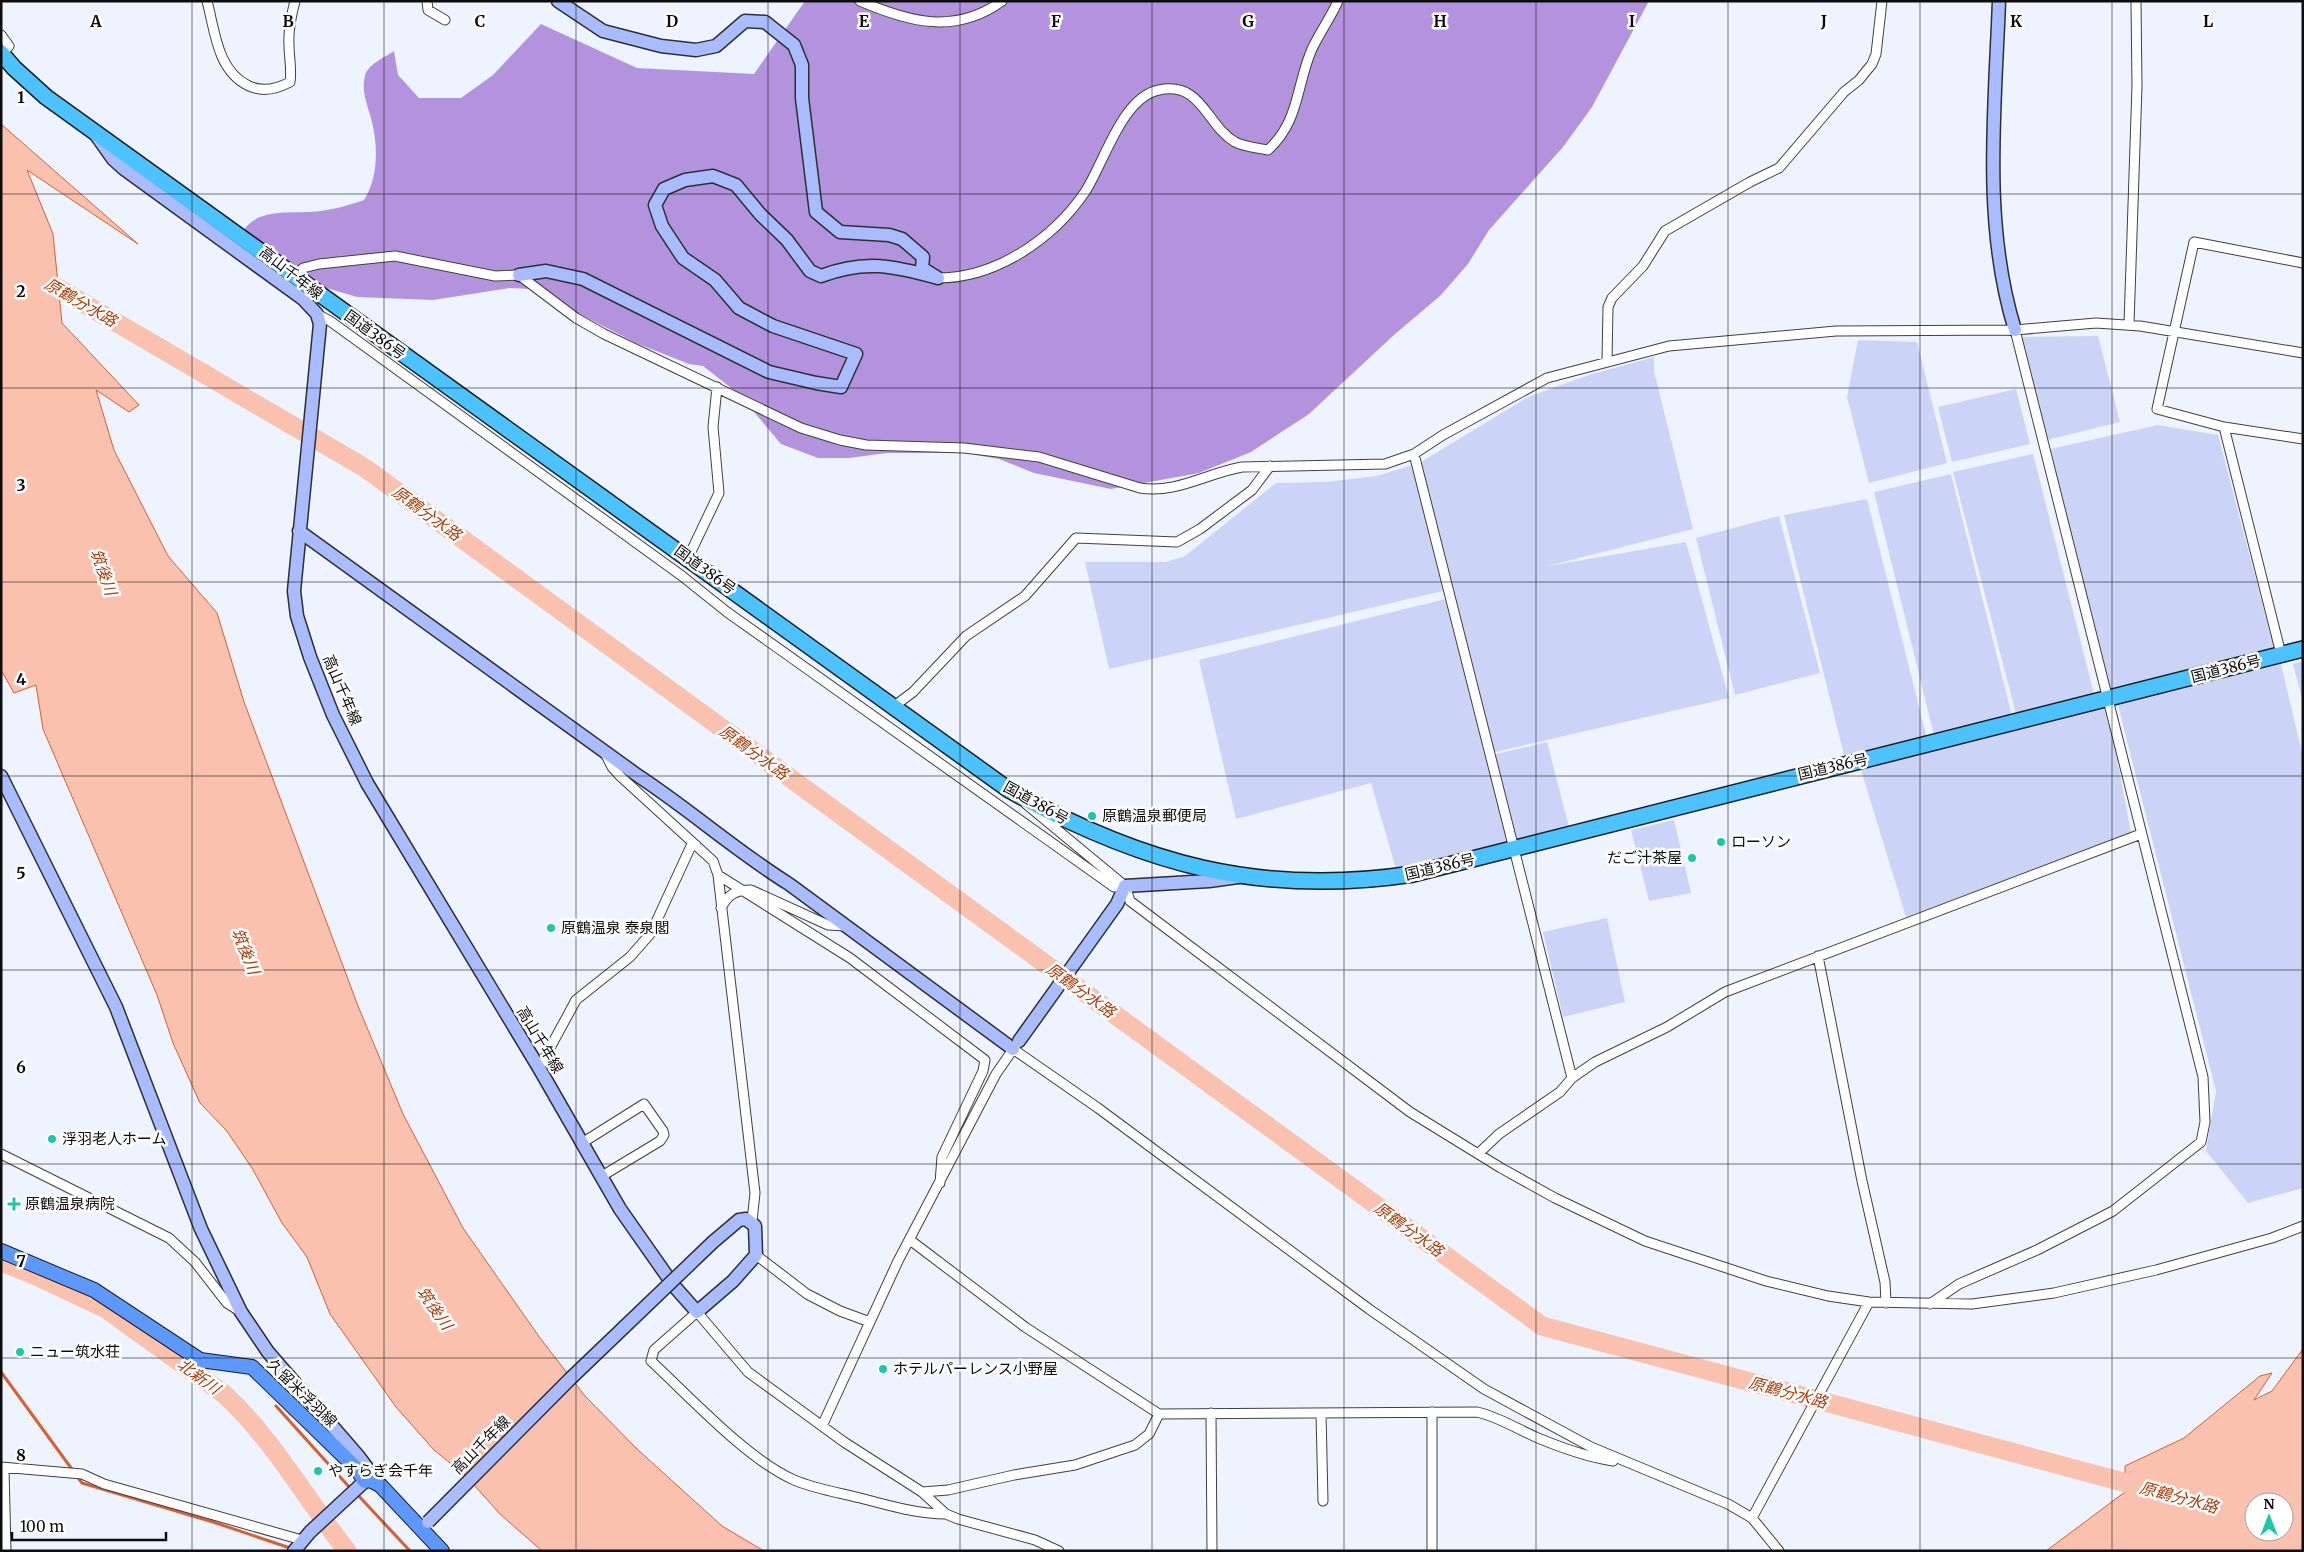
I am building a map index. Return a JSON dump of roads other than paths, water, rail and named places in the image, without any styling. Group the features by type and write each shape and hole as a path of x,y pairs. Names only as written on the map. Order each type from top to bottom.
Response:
{"highway":[{"name":"国道386号","path":"2,53 46,97 1009,790 1079,827 1162,859 1240,876 1303,881 1387,878 1413,874 2303,649"}],"main road":[{"name":"久留米浮羽線","path":"1,1251 94,1290 200,1360 252,1367 356,1468 361,1484"},
{"path":"361,1484 370,1480 380,1485 425,1525 442,1551"}],"street":[{"path":"207,1 220,53 229,70 238,81 254,88 266,90 280,88 290,82 292,72 289,45 290,18 295,1"},
{"path":"427,1 428,10 445,20"},
{"path":"558,1 602,32 660,46 696,50 716,46 745,21 765,22 794,46 802,65 802,98 816,212 840,232 888,235 902,239 923,257 922,268 938,278"},
{"path":"860,1 892,15 918,22 954,22 977,16 1002,1"},
{"path":"295,277 303,268 319,264 394,256 495,276 546,271 583,279 769,372 816,384 841,387 856,354 773,326 739,308 715,280 683,258 662,226 655,205 664,188 685,180 713,176 736,186 760,214 788,240 810,271 821,276 844,267 866,265 906,269 938,278 960,278 989,269 1023,252 1046,236 1071,211 1086,190 1120,126 1134,105 1146,95 1159,89 1183,90 1196,97 1222,132 1236,142 1268,150 1282,137 1295,107 1313,48 1338,1"},
{"path":"1607,361 1608,307 1612,298 1643,266 1665,231 1750,182 1779,168 1844,92 1859,80 1872,64 1876,54 1882,1"},
{"path":"1930,1304 1959,1284 2037,1250 2113,1211 2201,1142 2204,1122 2203,1077 2002,274 1994,219 1993,174 1999,1"},
{"path":"2129,324 2137,86 2136,1"},
{"path":"1,35 9,46 2,53"},
{"name":"高山千年線","path":"93,131 113,159 124,169 303,299 318,319 294,591 297,616 310,657 333,715 367,783 539,1068 620,1209 674,1286 697,1312"},
{"path":"2303,264 2194,242 2156,409 2224,427 2303,439"},
{"path":"519,275 576,318 604,334 802,428 840,440 866,445 964,448 1039,457 1140,488 1154,490 1183,486 1226,470 1270,466 1385,464 1414,454 1443,435 1548,378 1669,346 1836,331 2015,330 2096,323 2129,324 2303,352"},
{"path":"318,319 330,321 682,576 727,612 1114,887 1209,881 1240,876"},
{"path":"688,558 719,493 713,426 717,387"},
{"path":"2224,427 2282,654"},
{"path":"1414,454 1572,1078"},
{"path":"893,707 912,692 966,636 1025,596 1076,538 1176,542 1200,529 1252,490 1270,466"},
{"path":"300,525 605,752 668,795 755,863 789,884 1016,1045 1369,1309 1484,1389 1548,1426 1625,1462 1754,1514 1779,1551"},
{"path":"605,752 612,767 620,776 713,861 718,875 754,1184 752,1221 757,1232 756,1255 739,1275 654,1350 651,1361 728,1432 767,1464 795,1480 876,1502 933,1514 946,1514"},
{"path":"1,776 116,1007 201,1229 241,1312 268,1352 359,1457 380,1485"},
{"path":"1009,790 1125,886 1130,900 1410,1112 1501,1168 1555,1198 1645,1241 1766,1281 1868,1305 1886,1303 1972,1304 2054,1293 2204,1257 2272,1238 2303,1226"},
{"path":"1479,1153 1499,1134 1560,1092 1572,1078 1595,1062 1667,1027 1725,992 2141,834"},
{"path":"539,1068 576,1000 630,957 651,932 672,892 691,846 696,845"},
{"path":"718,875 740,891 850,958 985,1060 983,1070 942,1157 940,1183"},
{"path":"822,1426 910,1240 996,1074 1117,904 1125,886"},
{"path":"721,908 730,895 740,891 757,891 828,925 848,926"},
{"path":"1818,956 1862,1181 1885,1282 1886,1303"},
{"path":"582,1143 644,1104 663,1131 664,1136 660,1141 602,1176"},
{"path":"1,1154 169,1238 195,1262 227,1303 241,1312"},
{"name":"高山千年線","path":"425,1525 570,1379 713,1242 739,1220 746,1218 752,1221"},
{"path":"910,1240 1025,1327 1159,1414 1477,1412 1492,1415 1538,1438 1572,1451 1597,1458 1625,1462"},
{"path":"756,1255 807,1294 840,1311 870,1322"},
{"path":"1754,1514 1868,1305"},
{"path":"697,1312 748,1372 822,1426 922,1492 946,1514 958,1520 1035,1540 1059,1551"},
{"path":"1432,1412 1432,1551"},
{"path":"1321,1413 1323,1501"},
{"path":"922,1492 948,1490 1014,1475 1075,1465 1135,1445 1149,1434 1159,1414"},
{"path":"1211,1414 1212,1551"},
{"path":"6,1551 2,1467 82,1474 104,1484 301,1542 361,1484"}],"water":[{"name":"筑後川","path":"1,124 138,244 27,170 53,234 62,323 139,405 129,412 96,390 114,450 168,556 217,613 244,702 358,1006 403,1114 463,1228 540,1338 585,1396 637,1449 722,1526 764,1551 542,1551 500,1514 465,1475 434,1450 396,1407 330,1314 307,1257 282,1223 252,1168 226,1130 200,1103 173,1043 157,995 43,729 36,685 14,693 1,670"},
{"path":"2303,1349 2303,1551 2046,1551 2125,1492 2125,1466 2184,1438 2260,1376 2272,1373 2254,1400 2272,1391"}],"waterway":[{"name":"原鶴分水路","path":"37,276 365,468 1542,1326 2149,1489"},
{"name":"北新川","path":"1,1262 36,1276 106,1309 224,1394 273,1449 347,1551"},
{"path":"1,1372 82,1483 213,1522 293,1549"},
{"path":"276,1406 351,1489"},
{"path":"356,1493 410,1551"}],"place":[{"name":"原鶴温泉郵便局","path":"1092,816"},
{"name":"ローソン","path":"1721,842"},
{"name":"だご汁茶屋","path":"1692,858"},
{"name":"原鶴温泉 泰泉閣","path":"551,928"},
{"name":"浮羽老人ホーム","path":"52,1139"},
{"name":"原鶴温泉病院","path":"14,1204"},
{"name":"ニュー筑水荘","path":"20,1352"},
{"name":"ホテルパーレンス小野屋","path":"883,1369"},
{"name":"やすらぎ会千年","path":"318,1471"}]}
